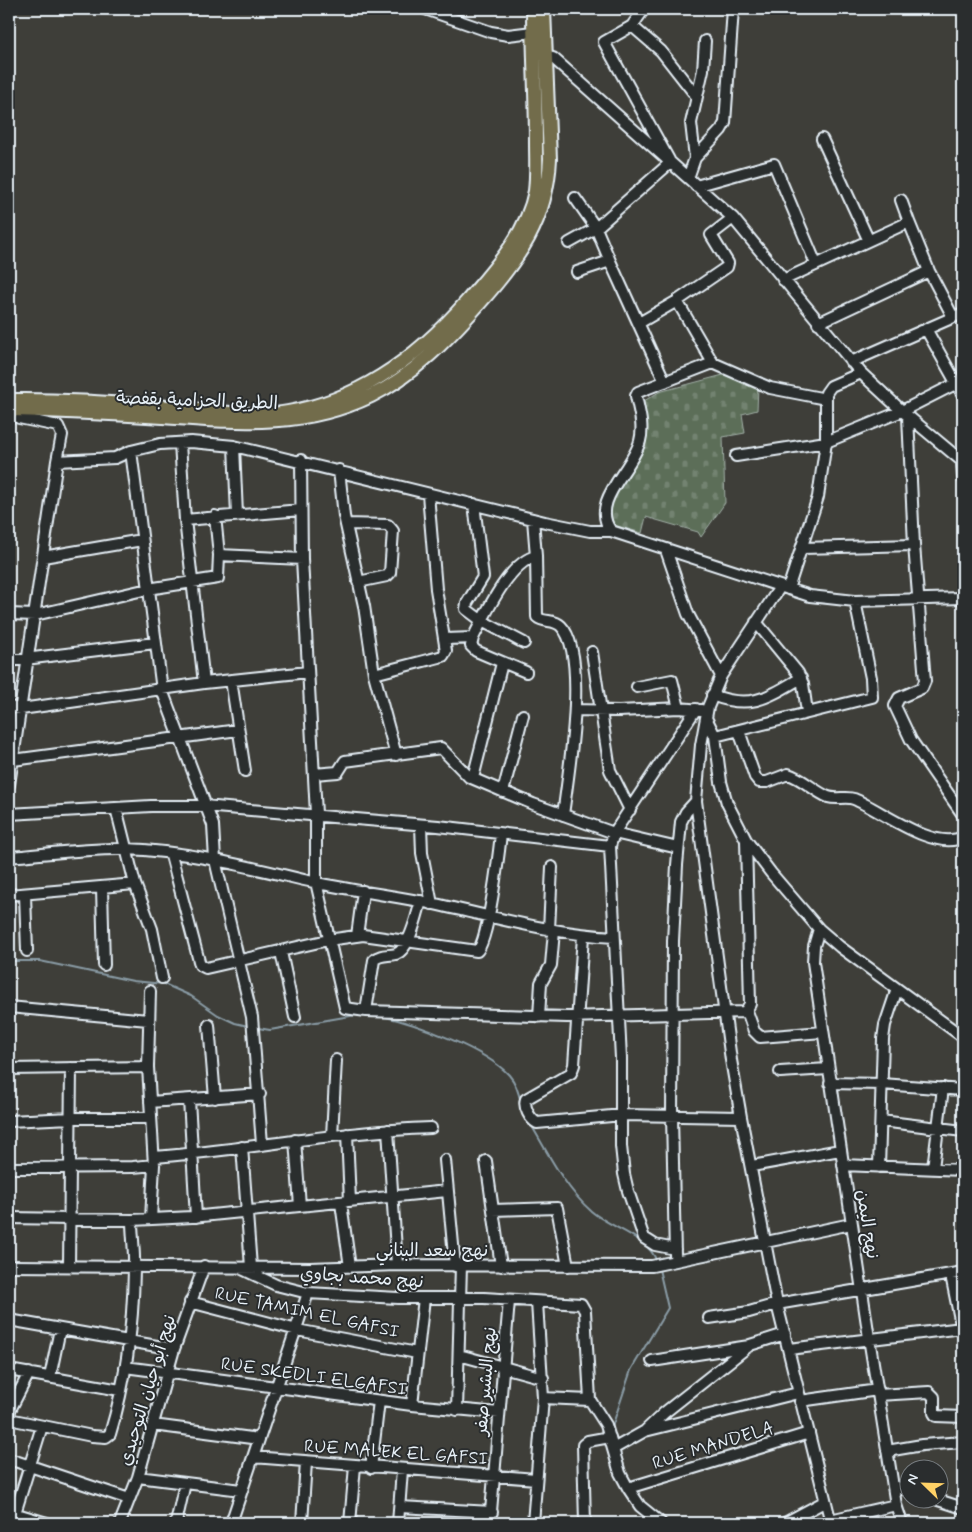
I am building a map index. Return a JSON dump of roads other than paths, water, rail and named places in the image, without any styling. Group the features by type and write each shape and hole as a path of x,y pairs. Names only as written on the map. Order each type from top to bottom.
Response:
{"main road":[{"name":"الطريق الحزامية بقفصة","path":"9,412 59,411 246,422 282,421 327,413 371,396 392,384 430,355 464,321 510,267 534,227 543,206 549,180 550,158 539,55 533,32 533,9"},
{"name":"الطريق الحزامية بقفصة","path":"9,400 57,399 236,412 286,412 342,396 387,373 411,356 456,314 506,253 523,223 534,192 536,173 539,55 544,9"}],"street":[{"path":"425,9 448,13 491,32 508,35 533,32"},
{"path":"644,9 632,26 604,43 670,163"},
{"path":"688,178 695,158 721,130 724,123 733,9"},
{"path":"632,26 661,51 697,97"},
{"path":"695,158 691,130 703,70 705,40"},
{"path":"539,55 553,58 733,218 818,324 861,373 905,414 963,462 963,478"},
{"path":"822,139 868,239"},
{"path":"569,243 596,228 670,163"},
{"path":"696,186 773,163 816,264"},
{"path":"575,198 596,228 665,382"},
{"path":"901,200 929,271 953,318"},
{"path":"639,323 726,269 728,262 710,235 733,218"},
{"path":"783,280 868,239 910,222"},
{"path":"577,272 610,261"},
{"path":"818,324 929,271"},
{"path":"677,301 713,363 770,388 826,399"},
{"path":"851,362 963,313"},
{"path":"926,329 960,382 963,395"},
{"path":"612,531 606,517 606,499 635,457 642,434 636,394 713,363"},
{"path":"861,373 831,386 826,394 826,442 818,498 803,548 784,588 756,622 721,676 712,695 707,715 696,801 741,1117 767,1242 777,1304 824,1502 830,1522 861,1519 896,1505"},
{"path":"736,456 826,442 905,414 960,382"},
{"path":"9,412 19,418 58,426 62,435 9,785"},
{"path":"905,414 914,545 920,599 924,686 899,698 895,706 912,740 963,815"},
{"path":"57,461 115,458 147,446 180,443 234,446 301,460 428,494 533,519 590,531 612,531 784,588 825,599 855,601 963,598"},
{"path":"180,443 185,520 204,683"},
{"path":"234,446 237,515"},
{"path":"131,451 162,690 212,826 215,860 252,1016 260,1094 262,1144"},
{"path":"301,460 302,558 316,814 316,882 344,1006 352,1011 366,1012 539,1017 673,1015 742,1013 747,1011"},
{"path":"339,470 346,524 374,674 396,755"},
{"path":"374,674 443,656 446,651 446,639 436,589 428,494"},
{"path":"474,504 483,578 465,607 482,621 524,643"},
{"path":"185,520 301,510"},
{"path":"9,614 35,615 148,589 218,578 219,555 214,516"},
{"path":"533,519 537,617 541,620 556,622 562,627 569,638 574,653 575,710 563,815"},
{"path":"346,524 388,525 393,528 390,573 387,576 358,582"},
{"path":"43,557 142,540"},
{"path":"803,548 914,545"},
{"path":"666,550 688,614 721,676"},
{"path":"219,555 302,558"},
{"path":"526,672 473,649 472,638 517,567 530,557 536,556"},
{"path":"715,736 864,699 873,695 855,601"},
{"path":"756,622 801,678 807,712"},
{"path":"446,639 472,638"},
{"path":"9,661 155,643"},
{"path":"592,652 610,770 630,810"},
{"path":"473,778 502,663"},
{"path":"9,708 21,709 204,683 308,672"},
{"path":"712,695 730,702 742,703 772,694 801,678"},
{"path":"231,680 244,771"},
{"path":"637,687 672,680 679,708"},
{"path":"575,710 602,711 679,708 696,710 707,715 715,736 720,782 727,803 746,840 771,873 819,928 840,947 963,1037"},
{"path":"675,1250 649,1242 641,1231 624,1174 621,1146 622,1115 610,846 614,834 696,710"},
{"path":"504,792 523,716"},
{"path":"13,760 238,730"},
{"path":"739,731 755,777 759,782 767,782 788,774 826,796 838,800 854,799 915,832 939,838 957,839 963,837"},
{"path":"314,774 338,772 345,761 441,748 465,774 504,792 614,834 678,848"},
{"path":"671,1262 675,1250 672,1116 673,941 678,848 683,817 696,801"},
{"path":"9,814 116,808 204,806 316,814 610,846"},
{"path":"116,808 135,884 152,929 162,978"},
{"path":"421,825 422,853 432,904"},
{"path":"171,854 200,965 206,968 240,962 328,940 356,936 379,936 407,942 477,951 482,946 489,917 501,834"},
{"path":"746,840 750,982 750,1004 747,1011 754,1031 760,1037 823,1032"},
{"path":"9,857 126,849 171,854 215,860 316,882 421,901 583,936 614,937"},
{"path":"539,1017 541,979 551,965 552,867"},
{"path":"9,895 135,884"},
{"path":"102,888 104,965"},
{"path":"356,936 363,891"},
{"path":"25,894 27,951"},
{"path":"366,1012 374,960 377,957 399,953 407,942 421,901"},
{"name":"نهج اليمن","path":"819,928 814,946 813,962 869,1338 896,1505 902,1523"},
{"path":"583,936 579,1017 573,1070 526,1099 525,1105 536,1123 622,1115 741,1117"},
{"path":"280,952 295,1017"},
{"path":"879,1167 885,1025 896,989"},
{"path":"150,992 148,1067 154,1161 151,1219"},
{"path":"9,1007 148,1020"},
{"path":"209,1025 215,1098"},
{"path":"332,1136 336,1060"},
{"path":"9,1069 148,1067"},
{"path":"69,1266 71,1068"},
{"path":"780,1072 828,1069"},
{"path":"830,1083 882,1084 963,1090"},
{"path":"933,1168 943,1088"},
{"path":"150,1102 260,1094"},
{"path":"189,1100 190,1139 194,1154 196,1217"},
{"path":"9,1121 70,1118 151,1118"},
{"path":"881,1120 963,1131"},
{"path":"9,1168 133,1167 154,1161 262,1144 388,1130 431,1128"},
{"path":"388,1130 397,1266"},
{"path":"347,1134 346,1202 350,1267"},
{"path":"295,1140 300,1206"},
{"path":"242,1147 251,1267"},
{"path":"752,1166 840,1150"},
{"path":"445,1160 447,1191 458,1266 460,1299 457,1410"},
{"path":"486,1161 501,1266"},
{"path":"842,1165 963,1170"},
{"path":"9,1218 132,1220 196,1217 447,1191"},
{"path":"493,1210 557,1208 568,1266"},
{"path":"9,1419 92,1436 106,1437 110,1434 129,1340 134,1268 132,1220"},
{"name":"نهج سعد البناني","path":"9,1266 134,1268 204,1266 652,1266 851,1224"},
{"name":"نهج أبو حيان التوحيدي","path":"120,1523 138,1477 174,1349 204,1266"},
{"name":"نهج محمد بجاوي","path":"237,1267 276,1284 308,1293 577,1303 584,1307 590,1400"},
{"path":"709,1318 749,1312 777,1304 963,1272"},
{"path":"789,1349 869,1338 890,1338 963,1331 951,1275"},
{"path":"232,1523 241,1490 278,1387 308,1293"},
{"path":"412,1405 424,1298"},
{"name":"نهج البشير صفر","path":"490,1523 509,1301"},
{"name":"RUE TAMIM EL GAFSI","path":"190,1302 297,1330 418,1353"},
{"path":"533,1523 543,1398 538,1302"},
{"path":"9,1320 174,1349"},
{"path":"50,1377 60,1329"},
{"path":"652,1361 750,1346 785,1334"},
{"path":"645,1432 664,1413 750,1346"},
{"path":"459,1355 543,1378"},
{"name":"RUE SKEDLI ELGAFSI","path":"125,1367 379,1401 499,1413"},
{"path":"9,1370 120,1390"},
{"path":"9,1412 29,1373"},
{"path":"613,1449 645,1432 799,1396 878,1392 929,1392 934,1397 934,1413 936,1416 963,1417"},
{"path":"543,1398 590,1400 610,1437 620,1473 628,1488 640,1506 661,1523"},
{"path":"372,1468 379,1401"},
{"path":"153,1425 259,1439"},
{"path":"42,1426 12,1516 47,1523"},
{"name":"RUE MANDELA","path":"628,1488 809,1433"},
{"path":"585,1523 583,1445 588,1441 610,1437"},
{"path":"887,1451 922,1445 963,1442"},
{"name":"RUE MALEK EL GAFSI","path":"253,1457 536,1480"},
{"path":"9,1458 129,1499"},
{"path":"302,1523 306,1462"},
{"path":"350,1523 355,1466"},
{"path":"398,1523 402,1470"},
{"path":"138,1477 241,1490"},
{"path":"176,1523 185,1483"},
{"path":"893,1486 900,1488"},
{"path":"784,1523 824,1502"},
{"path":"950,1504 963,1508"},
{"path":"400,1506 492,1512"}],"waterway":[{"path":"9,961 40,961 133,981 164,984 191,996 218,1015 235,1023 248,1026"},
{"path":"258,1028 270,1030 356,1015"},
{"path":"381,1016 449,1038 484,1056 509,1075 515,1084 521,1102"},
{"path":"530,1123 557,1169 581,1202 599,1217 646,1245 657,1262"},
{"path":"612,1427 631,1370 668,1308 659,1269"}]}
